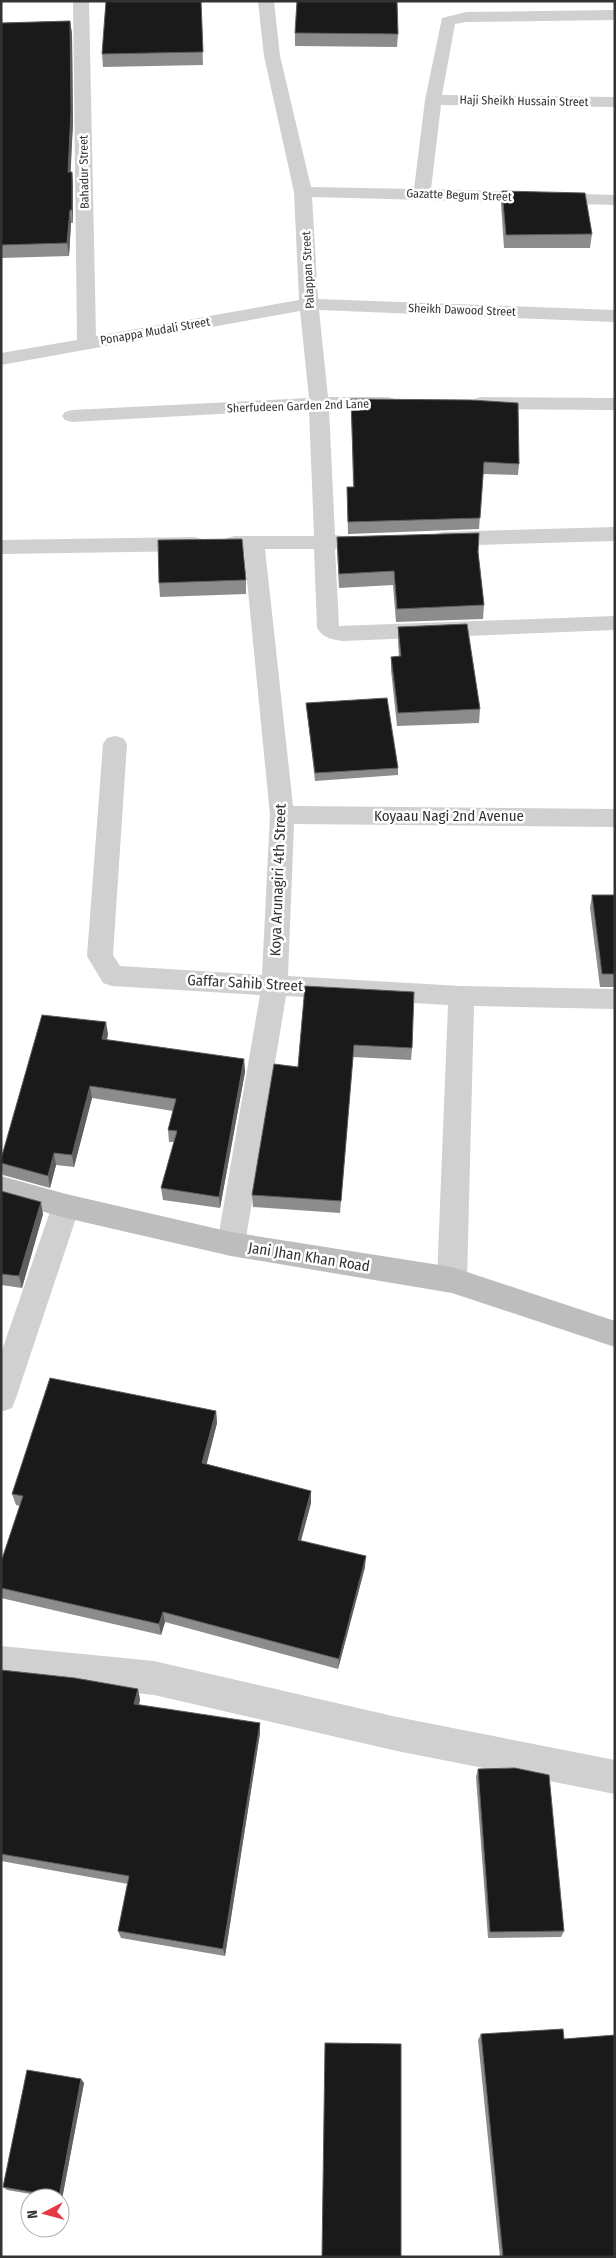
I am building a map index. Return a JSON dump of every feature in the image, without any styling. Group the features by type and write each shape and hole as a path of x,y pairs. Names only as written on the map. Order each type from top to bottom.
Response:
{"street":[{"name":"Bahadur Street","path":"81,1 87,344"},
{"name":"Palappan Street","path":"266,1 272,56 303,192 309,304 319,403 328,628 332,632 342,634 615,623"},
{"path":"422,194 433,100 446,24 451,19 466,17 615,15"},
{"name":"Haji Sheikh Hussain Street","path":"433,100 615,102"},
{"name":"Gazatte Begum Street","path":"303,192 615,200"},
{"name":"Ponappa Mudali Street","path":"1,359 309,304"},
{"name":"Sheikh Dawood Street","path":"309,304 615,316"},
{"name":"Sherfudeen Garden 2nd Lane","path":"72,416 319,403 408,403"},
{"path":"467,403 615,404"},
{"path":"423,539 615,534"},
{"path":"1,547 364,542"},
{"name":"Koya Arunagiri 4th Street","path":"231,1244 275,984 282,815 254,543"},
{"name":"Gaffar Sahib Street","path":"115,744 100,956 112,976 461,996 615,999"},
{"name":"Koyaau Nagi 2nd Avenue","path":"282,815 615,818"},
{"path":"452,1280 461,996"},
{"name":"Jani Jhan Khan Road","path":"1,1188 66,1206 231,1244 452,1280 615,1334"},
{"path":"1,1398 66,1206"},
{"path":"1,1662 154,1678 397,1734 615,1778"}],"building":[{"path":"106,1 201,1 203,52 102,54"},
{"path":"297,1 397,1 398,34 295,33"},
{"path":"70,21 71,111 68,172 72,172 72,210 70,210 67,243 1,245 1,23"},
{"path":"502,191 585,193 592,234 506,235"},
{"path":"351,399 471,400 518,403 519,464 484,462 480,518 348,522 347,487 354,487"},
{"path":"479,533 478,552 484,605 397,609 394,571 339,574 337,537"},
{"path":"242,539 246,580 159,583 158,540"},
{"path":"467,624 480,709 398,713 391,657 401,656 398,627"},
{"path":"387,698 398,768 315,773 306,703"},
{"path":"592,895 615,895 615,974 602,974"},
{"path":"305,986 414,992 412,1048 354,1045 341,1201 252,1195 274,1064 298,1067"},
{"path":"42,1015 106,1022 102,1039 244,1059 219,1197 161,1188 177,1131 168,1130 176,1099 90,1086 72,1155 54,1153 48,1176 1,1163"},
{"path":"1,1191 41,1202 19,1276 1,1274"},
{"path":"50,1378 216,1411 202,1463 311,1491 298,1540 366,1556 339,1659 163,1612 159,1624 1,1588 1,1562 23,1496 12,1494"},
{"path":"1,1670 75,1678 138,1689 134,1704 260,1723 223,1949 118,1931 129,1876 1,1854"},
{"path":"515,1768 549,1775 564,1931 490,1932 478,1769"},
{"path":"563,2029 564,2039 615,2035 615,2257 503,2257 481,2034"},
{"path":"325,2043 401,2044 401,2257 322,2257"},
{"path":"27,2070 81,2079 61,2188 20,2188 20,2190 3,2187"}]}
